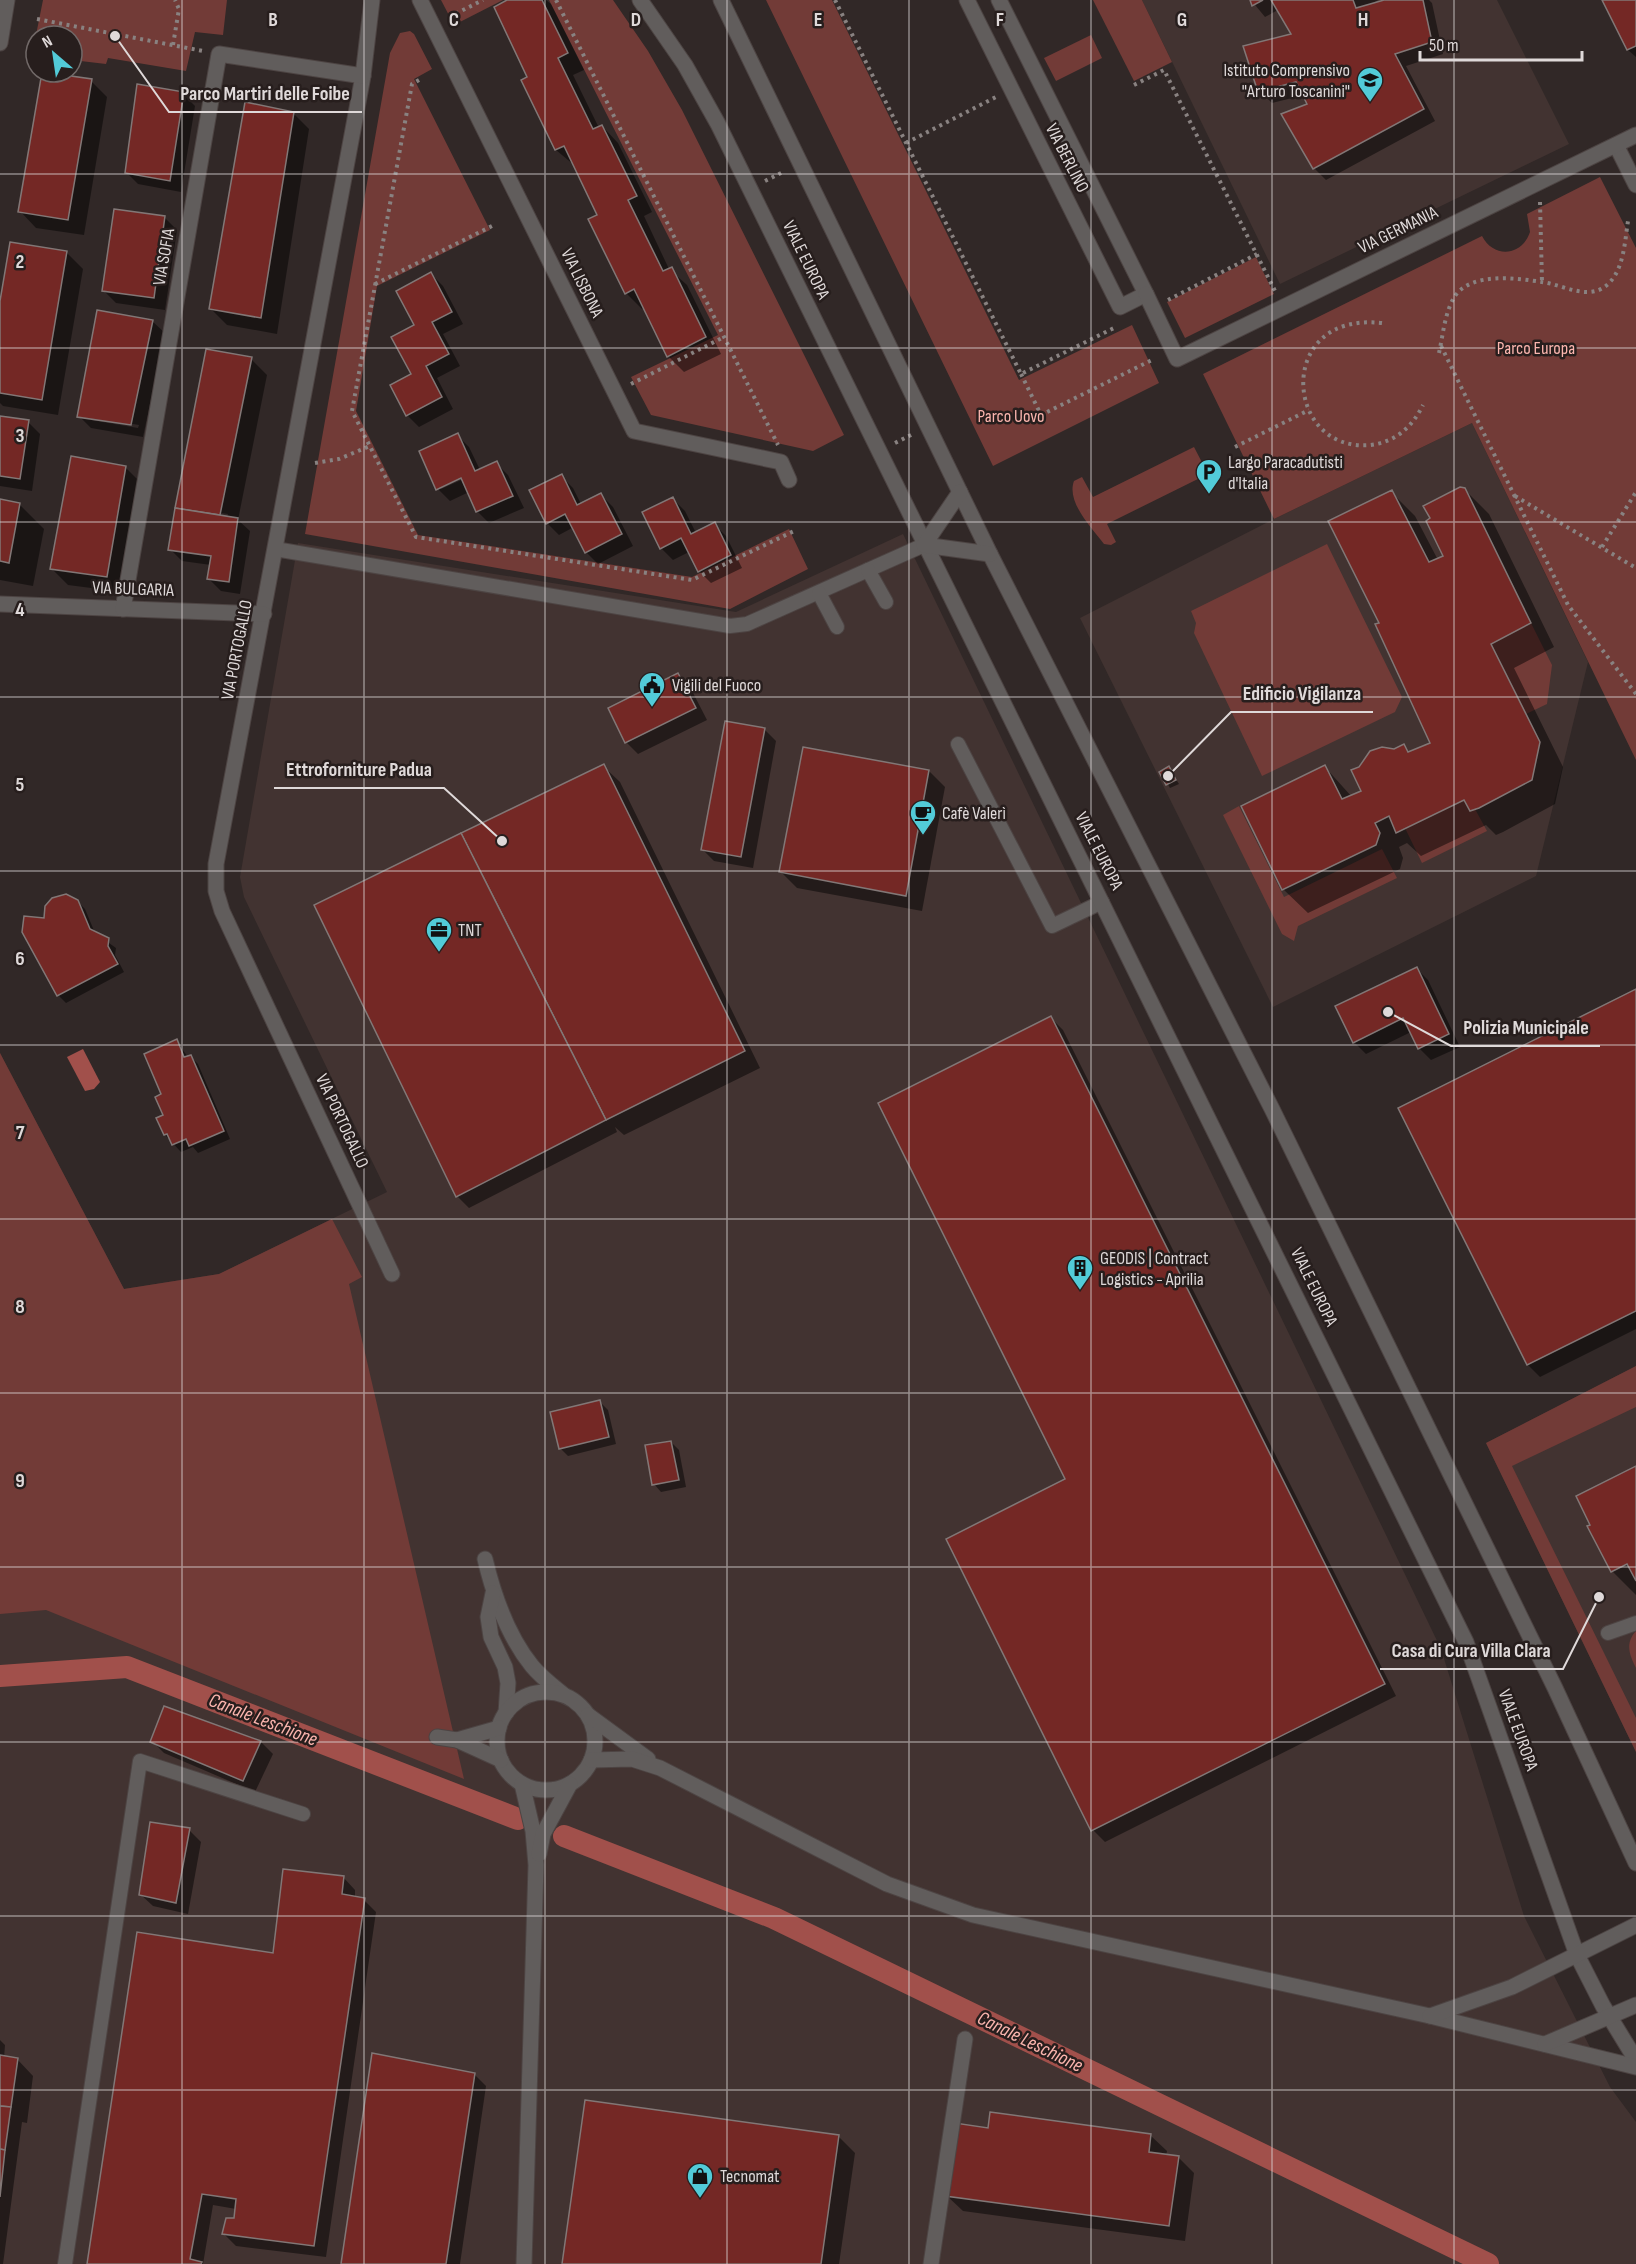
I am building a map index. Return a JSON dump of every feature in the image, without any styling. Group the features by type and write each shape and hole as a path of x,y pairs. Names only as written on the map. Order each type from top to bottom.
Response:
{"street":[{"path":"0,43 7,0"},
{"name":"VIA PORTOGALLO","path":"372,0 363,76 216,864 216,891 222,911 392,1274"},
{"name":"VIA LISBONA","path":"420,0 634,431 781,462 789,480"},
{"name":"VIALE EUROPA","path":"640,0 685,64 711,111 1466,1642 1578,1954 1610,2017 1636,2060"},
{"name":"VIALE EUROPA","path":"721,0 990,554 1272,1109 1555,1688 1636,1863"},
{"name":"VIA BERLINO","path":"967,0 1120,307 1146,294"},
{"name":"VIA BERLINO","path":"999,0 1177,359"},
{"path":"219,54 363,76"},
{"name":"VIA SOFIA","path":"123,609 219,54"},
{"name":"VIA GERMANIA","path":"1177,359 1636,135"},
{"path":"1616,145 1636,185"},
{"path":"960,492 924,545 990,554"},
{"name":"VIA BULGARIA","path":"0,603 264,614"},
{"path":"485,1559 493,1593 514,1638 533,1667 564,1695 578,1703 588,1715 660,1768"},
{"path":"493,1593 488,1617 491,1637 505,1667 508,1683 506,1713"},
{"path":"564,1695 548,1692 532,1694 517,1701 506,1713 499,1728 497,1744 501,1760 510,1774 522,1784 538,1789 554,1789 570,1784"},
{"path":"536,1865 543,1834 570,1784 582,1774 591,1760 595,1745 594,1730 588,1715"},
{"path":"457,1740 499,1728"},
{"path":"437,1737 457,1740 501,1760"},
{"path":"591,1760 632,1759 660,1768 887,1884 973,1915 1430,2016 1636,2067"},
{"path":"522,1784 531,1822 536,1865 524,2264"},
{"path":"1430,2016 1499,1992 1636,1925"},
{"path":"1545,2044 1636,2005"},
{"path":"931,2264 965,2039"}],"lane":[{"path":"275,549 730,626 747,624 924,545"},
{"path":"868,570 886,602"},
{"path":"819,593 837,627"},
{"path":"958,744 1052,926 1102,902"},
{"path":"1608,1633 1636,1623"},
{"path":"65,2264 140,1761 303,1814"}],"path":[{"path":"173,45 179,9 175,0"},
{"path":"445,19 483,0"},
{"path":"556,0 780,448"},
{"path":"836,0 1041,415 1154,359"},
{"path":"37,20 219,54"},
{"path":"1134,85 1164,70 1277,295"},
{"path":"419,80 412,84 352,411 416,537 692,580 794,531"},
{"path":"906,143 1000,95"},
{"path":"764,181 787,170"},
{"path":"1540,202 1542,282"},
{"path":"1439,353 1449,309 1455,296 1468,284 1497,279 1542,282 1582,292 1594,292 1604,287 1616,273 1628,221"},
{"path":"375,284 492,226"},
{"path":"1165,302 1257,254"},
{"path":"1382,323 1361,321 1340,326 1323,337 1310,354 1303,374 1304,395 1309,410 1320,427 1332,436 1362,446 1393,439 1406,430 1423,405"},
{"path":"1021,374 1116,327"},
{"path":"630,385 724,337"},
{"path":"1441,346 1568,604 1636,694"},
{"path":"1235,447 1309,410"},
{"path":"892,445 918,432"},
{"path":"315,463 339,459 370,446"},
{"path":"1602,547 1636,492"},
{"path":"1515,496 1636,568"}],"shaded area":[{"name":"Istituto Comprensivo \"Arturo Toscanini\"","path":"1142,0 1497,0 1569,144 1280,284"},
{"path":"1472,423 1588,662 1536,876 1273,1007 1080,618 1274,519"},
{"path":"903,534 1441,1649 1524,1916 1610,2087 1636,2122 1636,2264 0,2264 0,1053 124,1289 219,1274 387,1192 244,897 240,877 298,543 736,612"},
{"path":"83,1049 100,1082 94,1089 85,1091 67,1057"},
{"path":"1636,1366 1636,1752 1486,1443"}],"green space":[{"path":"43,0 227,0 223,35 195,32 186,71 108,58 106,64 84,61 84,24 38,24"},
{"path":"441,0 503,0 454,25"},
{"path":"549,0 613,0 648,51 682,110 844,435 813,451 651,415 631,377 718,335"},
{"name":"Parco Uovo","path":"766,0 832,0 1019,380 1132,325 1159,383 993,466"},
{"path":"1093,0 1142,0 1172,62 1134,81"},
{"path":"410,31 414,34 432,69 414,79 490,230 377,286 356,411 418,535 692,577 789,529 808,569 730,609 305,534 390,53 400,33"},
{"path":"1091,35 1102,58 1056,81 1044,58"},
{"name":"Parco Europa","path":"1600,177 1636,248 1636,760 1472,423 1274,519 1203,374 1482,236 1493,248 1508,252 1514,250 1521,246 1530,232 1527,214"},
{"path":"1256,257 1274,294 1185,338 1167,302"},
{"path":"1194,447 1208,474 1107,524 1116,542 1111,545 1104,544 1077,506 1072,489 1074,481 1082,477 1093,497"},
{"path":"1327,544 1402,697 1395,712 1262,776 1194,633 1196,623 1191,611"},
{"path":"1531,623 1552,665 1547,704 1526,714 1491,644"},
{"path":"1464,800 1470,811 1475,809 1487,831 1422,863 1405,828"},
{"path":"1239,806 1284,897 1382,849 1397,878 1298,926 1294,941 1282,934 1223,815"},
{"path":"0,1053 124,1289 219,1274 332,1219 362,1277 349,1284 464,1779 46,1610 0,1614"},
{"path":"1636,1366 1636,1407 1512,1466 1636,1718 1636,1752 1486,1443"},
{"path":"1636,1631 1636,1668 1629,1644"}],"building":[{"path":"507,0 542,0 568,53 558,58 593,129 602,125 637,196 628,200 663,271 672,267 706,337 667,357 634,289 625,294 588,219 597,215 564,146 555,150 521,80 527,77 494,7"},
{"path":"1250,0 1263,0 1252,6"},
{"path":"1271,0 1353,0 1356,8 1384,0 1423,0 1432,42 1395,54 1424,109 1313,169 1281,114 1307,104 1296,82 1258,92 1243,46 1291,34"},
{"path":"1602,0 1636,0 1636,46 1627,50"},
{"path":"84,78 92,79 68,220 18,212 40,84 84,84"},
{"path":"137,84 184,92 170,181 125,173"},
{"path":"245,102 294,112 261,318 209,309"},
{"path":"114,209 165,216 154,298 102,291"},
{"path":"10,242 67,251 42,400 0,393 0,301"},
{"path":"431,272 452,312 432,322 449,354 426,366 442,397 406,416 390,385 411,374 391,337 414,325 396,291"},
{"path":"97,310 153,320 131,425 77,417"},
{"path":"206,349 252,357 220,515 175,508"},
{"path":"0,416 29,420 20,479 0,476"},
{"path":"458,433 475,471 497,461 513,496 476,512 461,478 436,490 419,451"},
{"path":"71,456 126,466 107,577 50,569"},
{"path":"562,474 577,505 601,493 622,534 585,553 565,514 546,524 529,490"},
{"path":"1460,487 1465,488 1531,623 1491,644 1540,742 1532,780 1479,808 1470,811 1464,800 1396,833 1389,816 1375,823 1380,833 1376,845 1282,890 1241,806 1325,765 1342,799 1361,791 1351,770 1359,767 1370,751 1382,747 1394,749 1404,744 1408,752 1430,743 1375,624 1379,623 1328,521 1392,490 1429,562 1443,556 1426,521 1430,518 1423,506"},
{"path":"673,497 691,534 715,522 731,555 698,572 681,538 660,549 642,512"},
{"path":"0,499 20,503 9,563 0,561"},
{"path":"175,508 238,518 229,582 207,579 211,556 168,550"},
{"name":"Vigili del Fuoco","path":"678,673 696,708 625,743 608,708"},
{"path":"725,721 765,728 741,857 701,850"},
{"path":"803,747 929,770 906,896 779,872"},
{"path":"604,764 745,1051 606,1120 461,833"},
{"path":"1169,766 1176,780 1166,785 1159,772"},
{"path":"461,833 606,1120 456,1197 314,905"},
{"path":"66,894 78,900 90,929 109,938 108,946 118,964 57,996 22,932 24,916 44,918 45,906 52,898"},
{"path":"1417,967 1449,1034 1418,1049 1403,1018 1353,1043 1335,1006"},
{"path":"1636,989 1636,1311 1527,1365 1398,1108"},
{"name":"GEODIS | Contract Logistics - Aprilia","path":"1051,1016 1385,1684 1091,1831 946,1539 1065,1479 878,1103"},
{"path":"177,1039 184,1057 191,1055 224,1131 189,1146 186,1139 172,1145 167,1134 164,1135 156,1118 163,1115 155,1097 161,1094 144,1054"},
{"path":"600,1400 609,1437 559,1449 550,1412"},
{"path":"671,1441 679,1480 652,1485 645,1445"},
{"path":"1636,1466 1636,1581 1627,1564 1611,1572 1587,1526 1590,1525 1576,1496"},
{"path":"164,1706 261,1741 243,1781 150,1742"},
{"path":"150,1822 190,1828 176,1903 139,1895"},
{"path":"283,1869 344,1876 342,1894 365,1898 314,2246 222,2234 226,2218 234,2218 236,2199 202,2194 190,2259 202,2262 201,2264 87,2264 137,1932 273,1953"},
{"path":"372,2053 475,2073 446,2264 341,2264"},
{"path":"0,2055 18,2058 11,2107 0,2106"},
{"name":"Tecnomat","path":"585,2100 839,2135 821,2264 562,2264"},
{"path":"0,2106 11,2107 5,2150 0,2149"},
{"path":"990,2112 1151,2134 1149,2152 1179,2156 1169,2226 945,2196 955,2123 988,2128"},
{"path":"0,2149 5,2150 0,2197"}],"waterway":[{"name":"Canale Leschione","path":"0,1676 127,1667 518,1819"},
{"name":"Canale Leschione","path":"564,1836 774,1918 1488,2264"}],"place":[{"name":"Parco Martiri delle Foibe","path":"115,36"},
{"name":"Istituto Comprensivo \"Arturo Toscanini\"","path":"1370,103"},
{"name":"Largo Paracadutisti d'Italia","path":"1209,495"},
{"name":"Vigili del Fuoco","path":"652,708"},
{"name":"Edificio Vigilanza","path":"1168,776"},
{"name":"Cafè Valerì","path":"923,836"},
{"name":"Ettroforniture Padua","path":"502,841"},
{"name":"TNT","path":"439,953"},
{"name":"Polizia Municipale","path":"1388,1012"},
{"name":"GEODIS | Contract Logistics - Aprilia","path":"1080,1291"},
{"name":"Casa di Cura Villa Clara","path":"1599,1597"},
{"name":"Tecnomat","path":"700,2199"}]}
